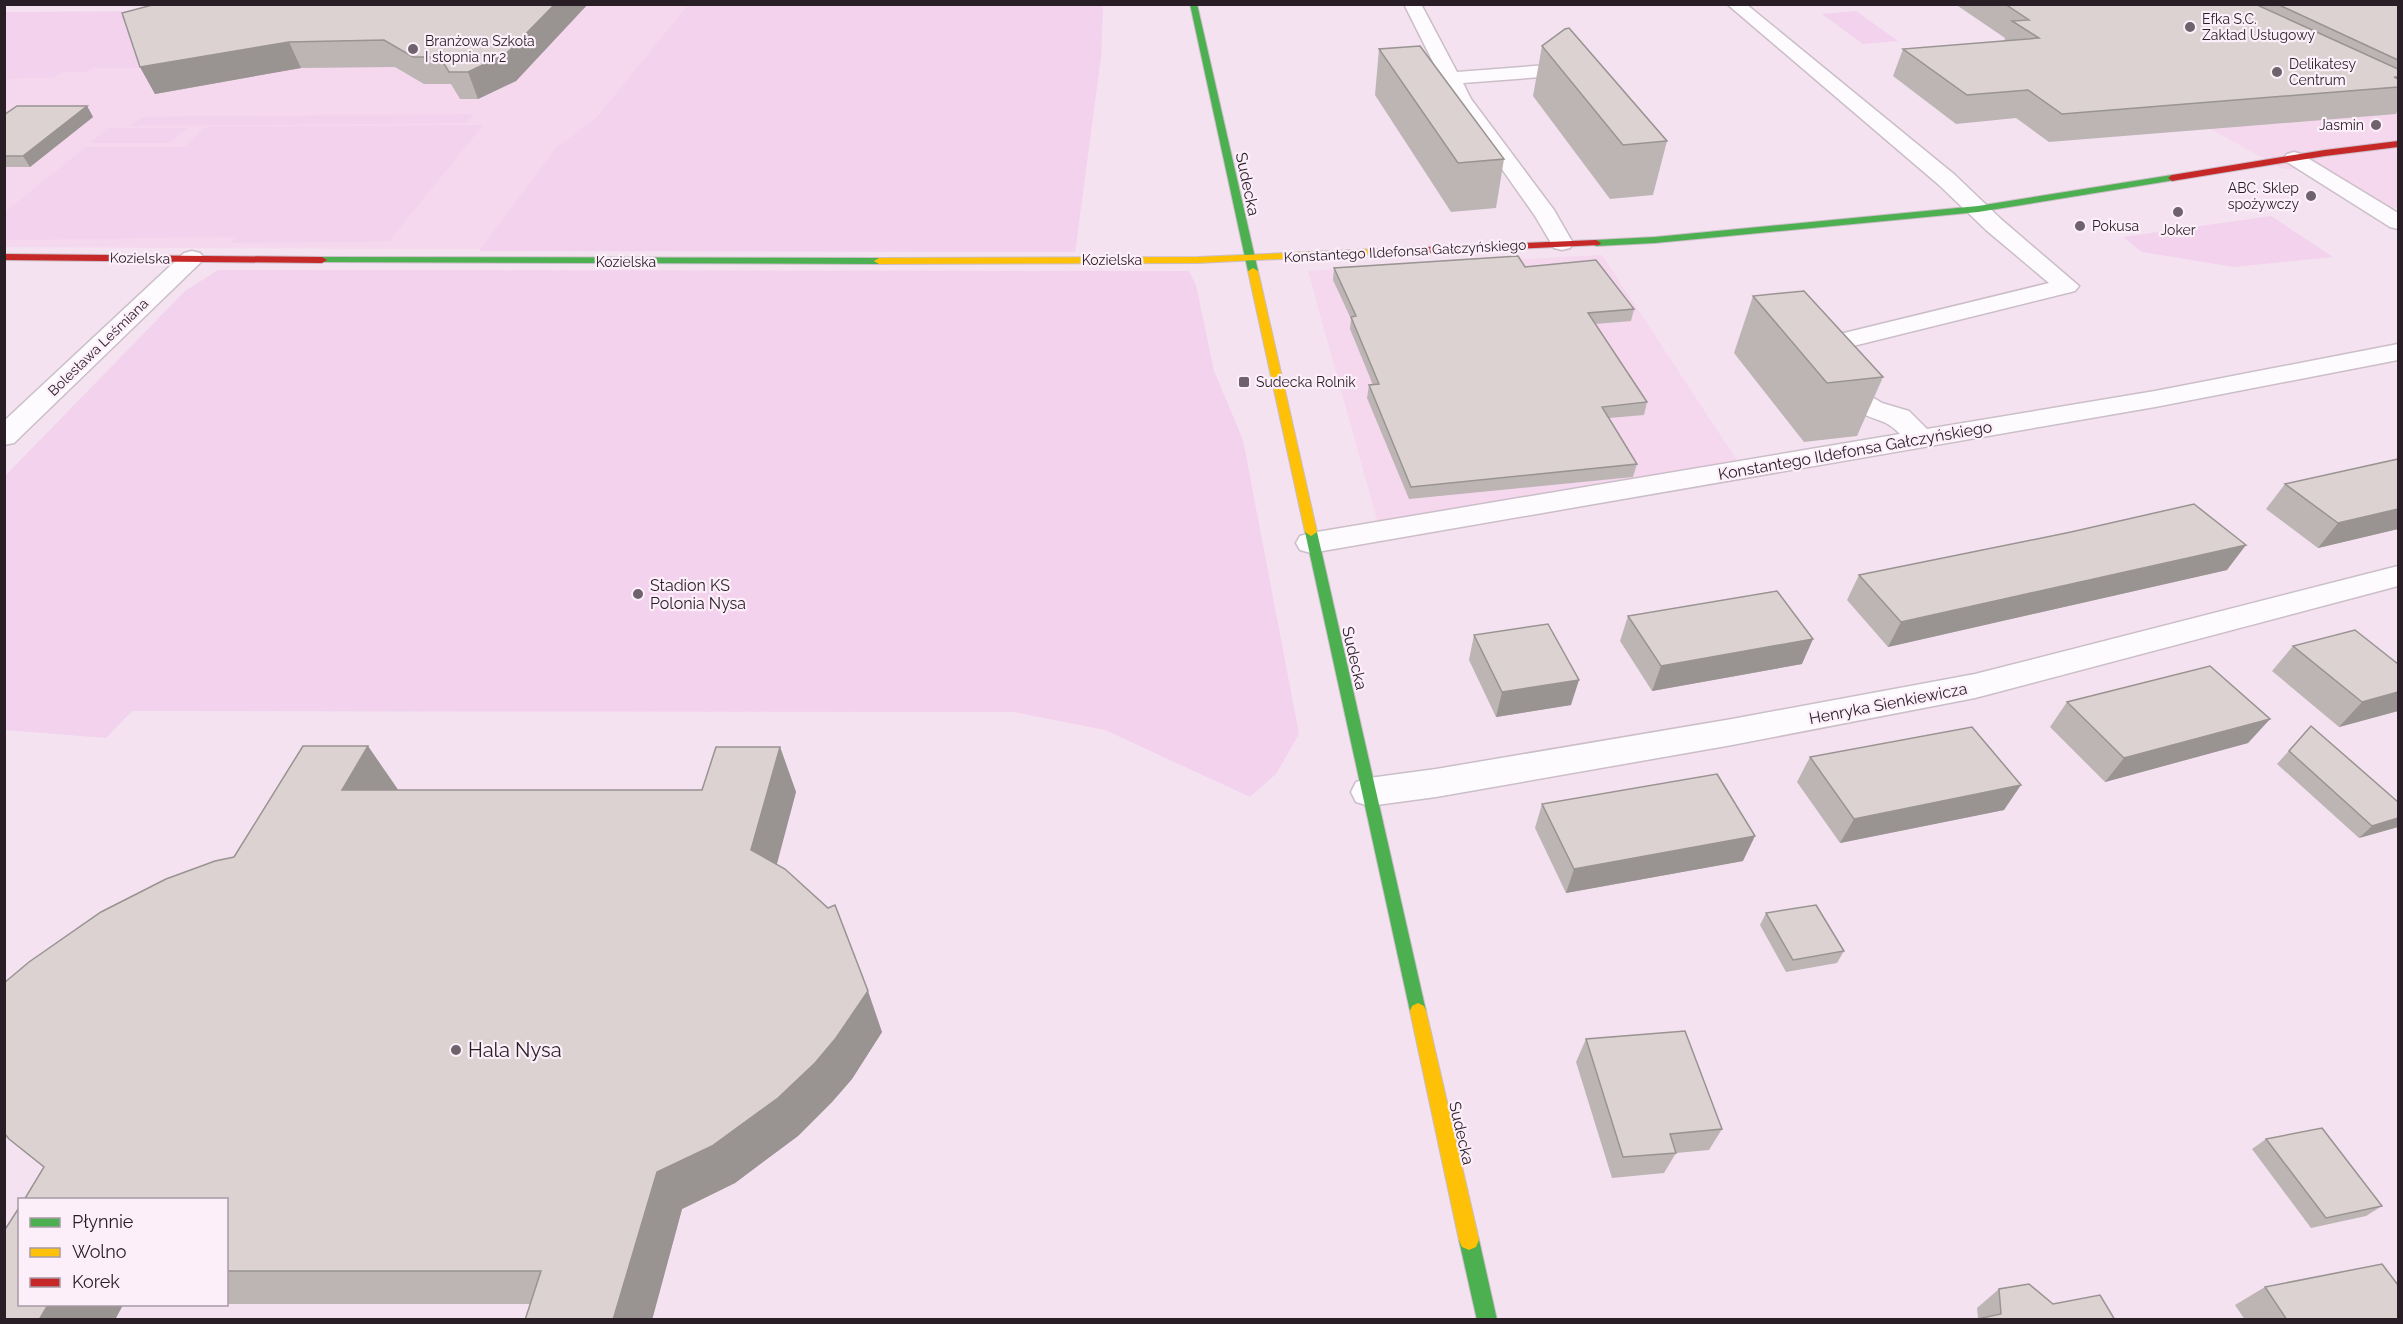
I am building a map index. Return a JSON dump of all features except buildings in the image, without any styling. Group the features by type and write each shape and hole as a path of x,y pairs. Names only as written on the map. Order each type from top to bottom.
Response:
{"street":[{"name":"Sudecka","path":"1192,4 1487,1320"},
{"path":"1412,4 1449,78 1479,125 1546,215 1562,243"},
{"path":"1735,4 1938,173 2067,286 1816,347 1863,403 1872,409 1899,417 1920,438"},
{"path":"1449,78 1573,69 1588,87"},
{"name":"Konstantego Ildefonsa Gałczyńskiego","path":"1248,258 1655,240 1978,209 2294,158 2398,144"},
{"path":"2294,158 2398,222"},
{"name":"Kozielska","path":"4,257 607,262 1248,258"},
{"name":"Bolesława Leśmiana","path":"4,436 192,258"},
{"name":"Konstantego Ildefonsa Gałczyńskiego","path":"1311,543 2219,388 2398,352"},
{"name":"Henryka Sienkiewicza","path":"1369,792 1436,783 1732,732 1975,686 2398,576"}],"shaded area":[{"path":"176,5 1103,5 1101,56 1075,252 5,247 4,79 53,78 61,72 86,72"},
{"path":"688,5 1103,5 1101,56 1075,252 479,251 557,147 598,116"},
{"path":"2175,5 2398,110 2398,207 2391,208 2326,169 2283,169 2163,103"},
{"path":"171,11 155,68 92,68 86,72 61,72 53,78 5,79 4,12"},
{"path":"1856,11 1898,41 1863,44 1822,14"},
{"path":"474,114 467,123 131,126 143,117"},
{"path":"483,125 389,241 231,243 236,237 5,240 5,212 86,147 184,147 206,127"},
{"path":"109,128 187,128 169,143 90,143"},
{"path":"2271,216 2333,257 2234,267 2142,252 2123,237"},
{"path":"1602,255 1738,462 1378,523 1308,271"},
{"name":"Stadion KS Polonia Nysa","path":"218,270 1189,271 1196,285 1214,371 1243,440 1299,734 1276,774 1250,797 1105,730 1014,712 132,711 106,738 5,730 5,476 185,291"}],"traffic: fast":[{"path":"1193,4 1253,271"},
{"path":"1596,243 1655,240 1978,209 2172,178"},
{"path":"322,260 879,261"},
{"path":"1311,532 1418,1011"},
{"path":"1469,1240 1487,1320"}],"traffic: slow":[{"path":"879,261 1198,260 1378,252"},
{"path":"1253,271 1311,532"},
{"path":"1418,1011 1469,1240"}],"traffic: jam":[{"path":"2172,178 2325,153 2398,144"},
{"path":"1378,252 1596,243"},
{"path":"4,257 322,260"}],"place":[{"name":"Efka S.C. Zakład Usługowy","path":"2190,27"},
{"name":"Branżowa Szkoła I stopnia nr 2","path":"413,49"},
{"name":"Delikatesy Centrum","path":"2277,72"},
{"name":"Jasmin","path":"2376,125"},
{"name":"ABC. Sklep spożywczy","path":"2311,196"},
{"name":"Joker","path":"2178,212"},
{"name":"Pokusa","path":"2080,226"},
{"name":"Sudecka Rolnik","path":"1244,382"},
{"name":"Stadion KS Polonia Nysa","path":"638,594"},
{"name":"Hala Nysa","path":"456,1050"}]}
